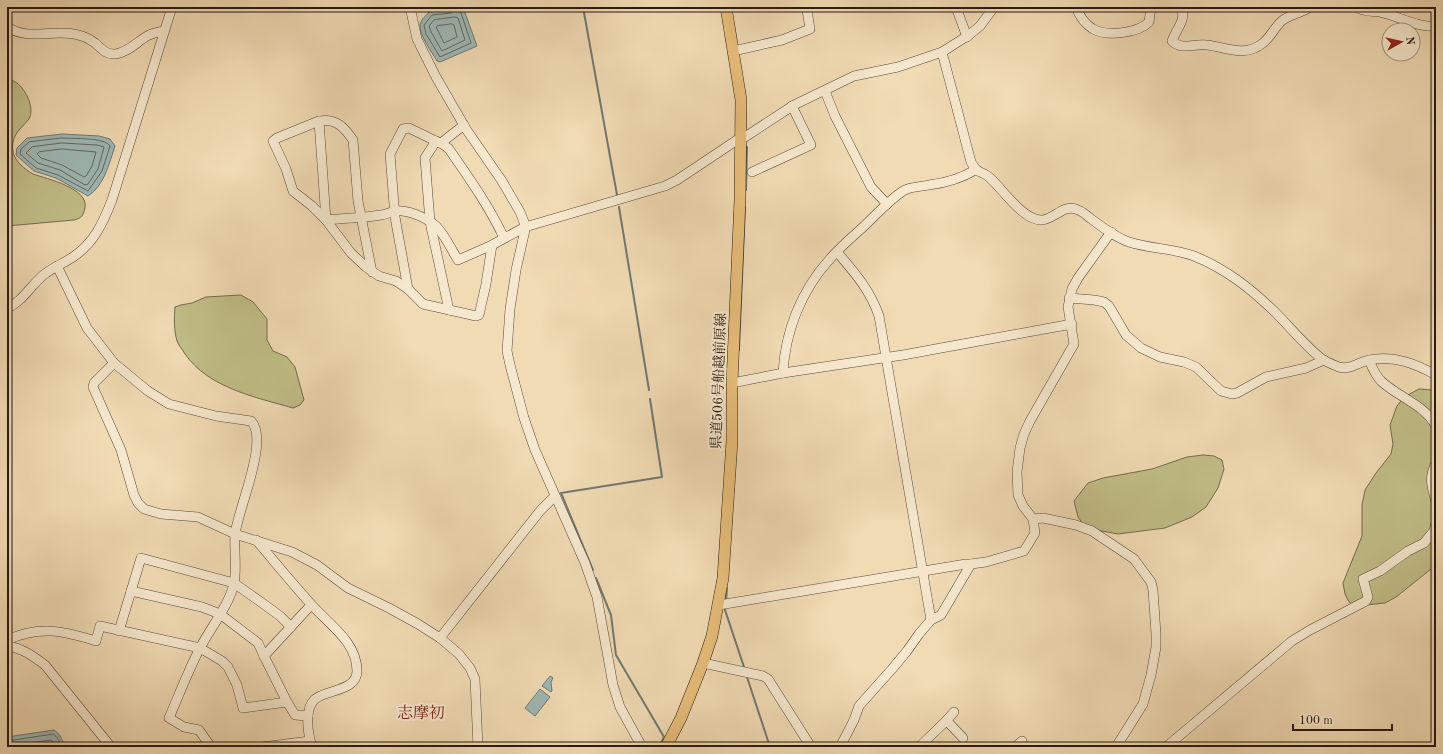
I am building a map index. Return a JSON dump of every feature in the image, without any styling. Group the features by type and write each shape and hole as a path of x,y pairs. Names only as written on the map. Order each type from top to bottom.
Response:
{"main road":[{"name":"県道506号船越前原線","path":"666,747 681,718 724,605 723,578 732,441 732,383 738,271 741,100 726,7"}],"street":[{"path":"7,308 19,300 46,273 74,257 87,246 96,236 103,224 112,200 172,7"},
{"path":"410,7 417,39 437,80 464,125 502,181 520,212 525,227 512,293 507,351 514,382 535,450 584,563 597,597 613,685 620,707 642,747"},
{"path":"733,51 782,40 810,29 807,10 808,7"},
{"path":"956,7 967,37"},
{"path":"326,220 384,214 395,210 402,210 430,222 441,232 458,260 492,245 525,227 665,186 677,180 740,138 745,137 792,106 854,76 898,67 942,52 967,37 980,26 994,7"},
{"path":"1076,7 1082,19 1093,29 1111,33 1139,29 1146,26 1151,19 1151,7"},
{"path":"1181,7 1184,13 1172,40 1175,44 1181,46 1207,45 1236,51 1254,48 1262,44 1276,30 1281,21 1292,14 1310,7"},
{"path":"1356,7 1359,10 1392,15 1416,24 1436,26"},
{"path":"7,26 17,33 78,34 94,42 102,51 113,55 120,53 148,35 164,31"},
{"path":"942,52 968,152 975,170 989,176 1005,196 1035,219 1042,220 1066,208 1072,208 1079,210 1110,232 1128,242 1187,254 1220,268 1244,283 1324,360 1340,368 1346,368 1369,360 1386,359 1412,363 1436,376"},
{"path":"825,91 835,116 871,187 887,204"},
{"path":"752,172 810,145 792,106"},
{"path":"372,272 360,217 353,140 339,124 326,120 319,121 273,141 286,169 293,191 312,206 326,220 351,253 372,272 379,276 396,281 408,289 423,304 476,316 479,315 486,284 492,245"},
{"path":"319,121 326,220"},
{"path":"449,310 430,222 425,158 439,142 464,125"},
{"path":"408,289 395,210 390,154 403,129 409,128 439,142 449,149 480,194 504,238"},
{"path":"783,373 792,322 803,298 818,273 837,252 887,204 904,190 918,186 946,182 975,170"},
{"path":"724,605 923,571 986,562 1024,551 1035,533 1033,519 1023,506 1018,495 1017,472 1020,448 1030,421 1074,344 1072,324 1068,307 1072,289 1110,232"},
{"path":"837,252 864,284 875,304 879,316 931,620"},
{"path":"57,266 87,328 114,362 148,391 169,404 216,416 251,421 254,423 257,435 255,456 250,483 235,534 234,583 220,614 200,648 169,718 184,727 199,730 211,747"},
{"path":"1070,298 1104,302 1109,306 1126,335 1141,348 1160,357 1184,362 1196,367 1226,394 1237,393 1266,377 1306,368 1324,360"},
{"path":"732,383 1072,324"},
{"path":"1369,360 1375,374 1382,381 1421,409 1429,416 1436,426"},
{"path":"114,362 94,383 93,387 121,450 138,503 144,510 172,516 198,517 235,534 292,552 317,565 348,588 403,616 440,638 459,654 473,674 478,747"},
{"path":"1436,463 1431,472 1430,478 1436,502"},
{"path":"440,638 540,511 555,496"},
{"path":"1033,519 1044,518 1076,525 1092,531 1134,559 1151,582 1153,590 1156,634 1156,647 1151,675 1143,704 1116,747"},
{"path":"1166,747 1292,641 1366,601 1368,597 1363,580 1380,571 1408,551 1424,543 1434,531 1436,523"},
{"path":"256,540 311,605 342,635 350,648 357,672 356,678 350,685 315,699 310,707 308,716 311,744 262,747"},
{"path":"119,631 141,558 234,583 280,616 291,627"},
{"path":"840,747 854,720 859,706 892,669 931,620 941,615 971,564"},
{"path":"131,591 202,607 220,614 258,643 295,715 308,716"},
{"path":"264,656 311,605"},
{"path":"7,640 21,634 44,630 65,632 96,641 100,626 200,648 222,661 228,668 237,685 243,708 287,702"},
{"path":"7,646 15,647 32,655 45,665 110,747"},
{"path":"703,663 763,676 768,679 811,747"},
{"path":"924,745 954,712"},
{"path":"947,720 963,738"}],"shaded area":[{"path":"7,77 17,83 24,90 29,100 31,110 29,119 16,134 14,139 12,148 17,161 31,173 66,185 81,195 85,208 83,215 79,218 74,220 7,226"},
{"path":"241,295 253,302 267,319 267,340 273,351 287,357 295,367 304,400 300,405 293,408 248,395 220,383 195,366 178,344 174,320 175,307 192,303 206,297"},
{"path":"1419,389 1436,391 1436,565 1396,597 1385,603 1355,606 1349,602 1345,594 1343,583 1362,536 1362,505 1365,490 1391,454 1393,444 1390,425 1397,406 1404,397"},
{"path":"1203,455 1214,456 1222,460 1224,469 1218,488 1206,507 1192,517 1165,528 1118,534 1086,528 1078,517 1074,501 1088,483 1103,478 1152,469 1187,457"}],"water":[{"path":"460,8 464,10 477,46 440,62 437,61 426,43 420,29 422,19 429,12"},
{"path":"62,134 99,136 110,139 115,146 102,181 94,192 88,196 56,178 34,171 16,155 17,148 27,138"},
{"path":"550,676 553,678 551,682 551,692 542,686"},
{"path":"540,689 550,697 535,716 525,708"},
{"path":"54,730 61,737 64,747 7,747 7,737"}],"waterway":[{"path":"583,7 617,195"},
{"path":"746,190 747,147"},
{"path":"619,207 649,390"},
{"path":"739,350 745,207"},
{"path":"593,570 561,493 662,477 650,399"},
{"path":"596,578 611,615 616,655 664,737 659,747"},
{"path":"726,602 727,588"},
{"path":"725,606 744,667"},
{"path":"747,677 770,747"}],"district":[{"name":"志摩初","path":"421,714"}]}
